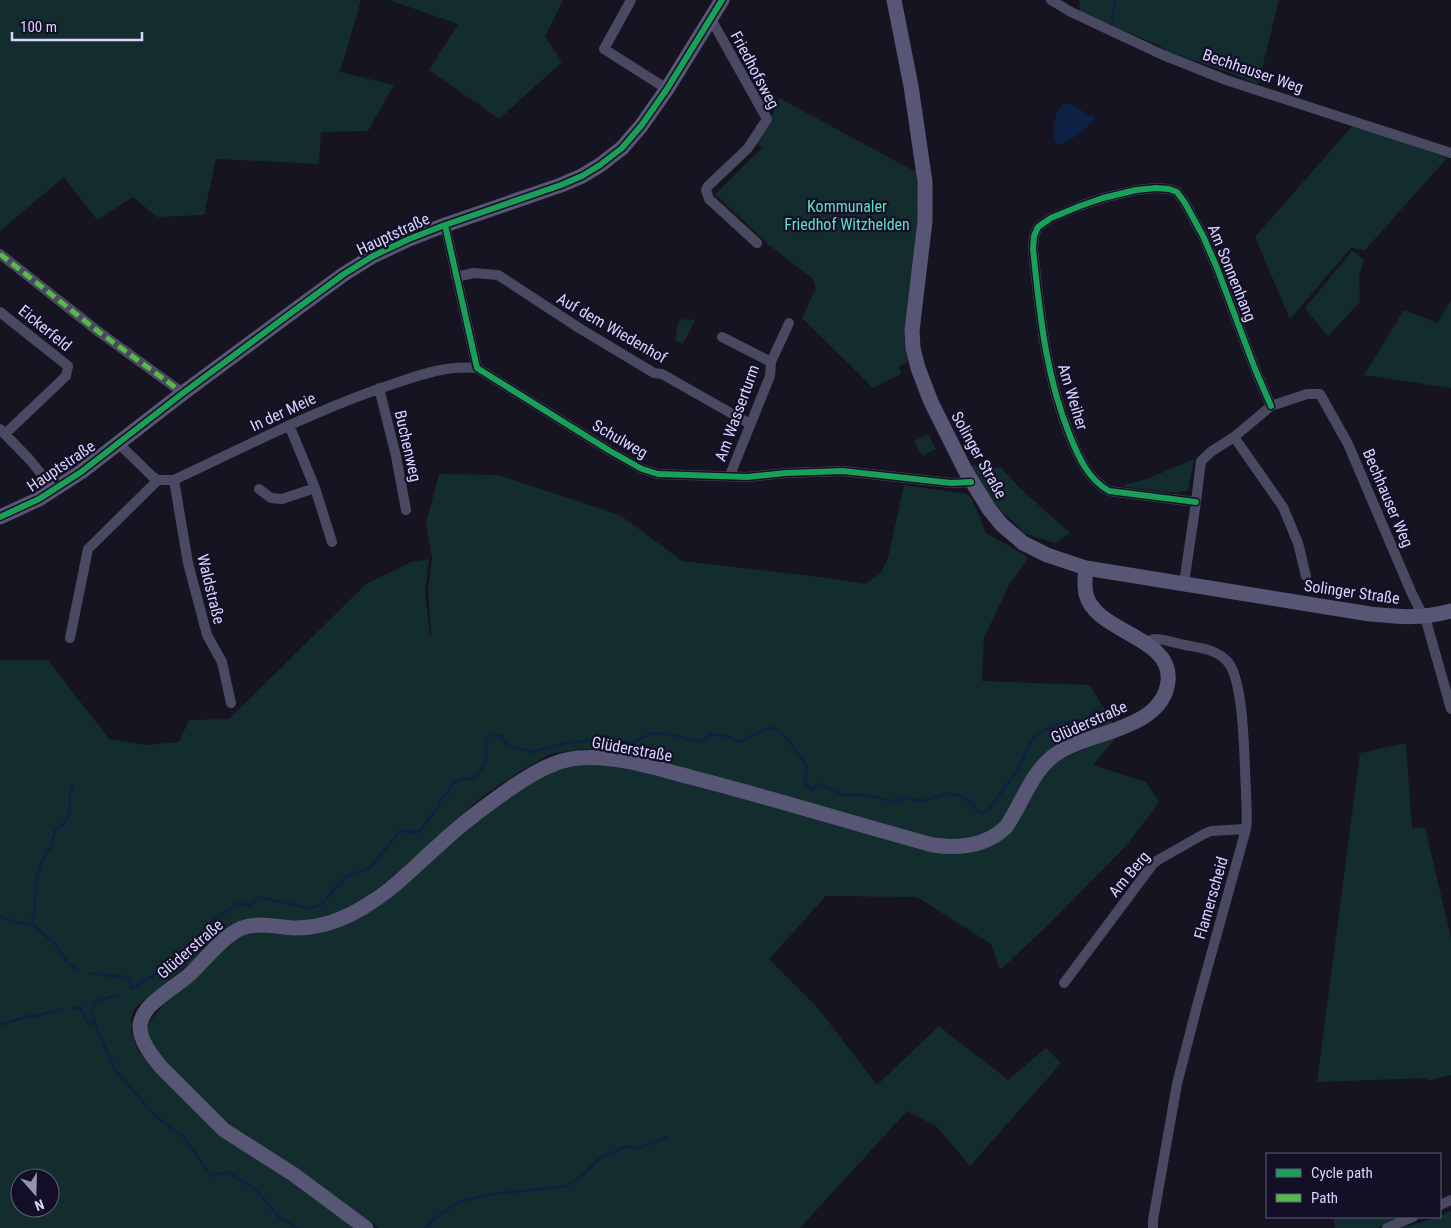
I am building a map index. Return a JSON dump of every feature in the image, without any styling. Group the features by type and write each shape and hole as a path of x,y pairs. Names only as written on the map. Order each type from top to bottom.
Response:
{"main road":[{"name":"Hauptstraße","path":"0,518 39,499 81,472 183,393 344,274 388,248 445,225 553,188 582,176 600,165 622,148 641,126 667,89 722,0"},
{"name":"Solinger Straße","path":"894,0 903,39 926,190 925,221 912,331 913,348 918,368 931,402 971,482 1002,525 1023,543 1047,555 1086,568 1370,614 1423,617 1451,611"},
{"name":"Glüderstraße","path":"366,1228 293,1174 224,1130 160,1067 144,1041 140,1025 146,1010 193,971 234,933 259,925 297,928 332,922 356,912 375,901 464,823 506,792 547,767 572,758 597,758 638,764 750,792 933,845 960,847 980,844 994,837 1006,827 1037,773 1052,757 1069,746 1131,723 1148,714 1155,708 1166,691 1167,669 1161,657 1144,643 1100,615 1090,603 1085,587 1086,568"}],"street":[{"path":"631,0 604,49 667,89"},
{"name":"Bechhauser Weg","path":"1052,0 1071,12 1163,55 1226,80 1451,153"},
{"name":"Friedhofsweg","path":"711,19 766,119 748,148 708,186 707,195 757,243"},
{"name":"Am Sonnenhang","path":"1051,218 1103,198 1136,190 1156,188 1177,192 1203,236 1271,406"},
{"name":"Am Weiher","path":"1051,218 1038,227 1034,236 1033,249 1037,289 1048,367 1059,407 1076,452 1091,476 1109,491 1196,502"},
{"path":"445,225 477,368"},
{"path":"0,254 99,332 183,393"},
{"name":"Auf dem Wiedenhof","path":"456,277 474,273 498,275 579,328 654,373 662,374 750,424"},
{"name":"Eickerfeld","path":"0,312 68,366 66,376 2,432"},
{"name":"Am Wasserturm","path":"730,476 770,376 771,362 789,323"},
{"name":"Am Wasserturm","path":"722,337 771,362"},
{"name":"In der Meie","path":"158,480 174,480 334,404 379,388 431,372 467,367 477,368"},
{"name":"Schulweg","path":"477,368 610,451 642,469 658,474 747,477 786,473 843,471 951,484 971,482"},
{"name":"Buchenweg","path":"379,388 396,456 406,510"},
{"name":"Bechhauser Weg","path":"1271,406 1307,394 1320,394 1348,444 1427,624 1451,709"},
{"path":"1184,583 1201,462 1212,451 1234,437 1271,406"},
{"path":"289,425 315,488 332,542"},
{"path":"2,432 30,460 54,490"},
{"path":"1234,437 1283,507 1296,538 1306,576"},
{"path":"70,638 88,550 158,480 118,443"},
{"name":"Waldstraße","path":"174,480 188,564 207,635 222,662 231,703"},
{"path":"259,489 271,498 282,499 315,488"},
{"name":"Flamerscheid","path":"1144,643 1154,639 1209,650 1219,654 1231,666 1240,703 1248,817 1177,1084 1153,1228"},
{"name":"Am Berg","path":"1064,983 1158,860 1204,834 1246,829"},
{"path":"1387,1228 1410,1218"}],"green space":[{"path":"0,0 361,0 340,72 394,85 368,131 321,132 319,164 216,159 204,215 157,217 133,197 97,220 64,177 0,231"},
{"path":"389,0 563,0 545,36 562,62 499,119 429,70 458,24"},
{"path":"1079,0 1279,0 1258,85 1167,51 1158,45 1080,13"},
{"name":"Kommunaler Friedhof Witzhelden","path":"779,98 916,172 918,202 917,240 904,336 908,362 899,367 901,374 873,388 802,318 816,288 813,279 769,245 715,194 762,148 756,143 771,118"},
{"path":"1354,124 1447,158 1365,250 1351,248 1290,319 1255,237"},
{"path":"1352,251 1364,259 1359,276 1360,302 1328,336 1306,310 1306,307"},
{"path":"1451,300 1451,388 1364,375 1404,310 1437,323"},
{"path":"683,319 695,320 683,344 675,340 678,323"},
{"path":"928,434 936,449 922,456 914,441"},
{"path":"1194,459 1188,490 1176,493 1126,487 1123,485 1147,479"},
{"path":"971,465 1001,468 1022,490 1070,533 1055,543 1026,534 995,505"},
{"path":"439,474 498,475 620,515 682,561 866,584 881,573 888,558 904,485 967,494 972,499 986,533 1025,555 1028,559 1009,585 984,638 982,681 1090,685 1114,726 1066,742 1000,825 976,839 936,840 620,751 582,749 550,754 517,773 478,800 400,871 369,895 345,910 312,919 294,921 258,918 202,953 135,1008 131,1018 131,1031 138,1050 156,1072 285,1178 355,1228 0,1228 0,660 48,660 109,739 147,745 179,742 189,720 229,719 366,584 411,562 429,559 425,591 430,637 428,589 432,558 426,523"},
{"path":"1119,734 1093,765 1146,782 1159,802 1126,846 1045,928 1000,970 991,944 917,897 826,896 769,959 817,1007 877,1085 939,1026 1008,1080 1046,1048 1061,1063 970,1166 936,1126 907,1111 800,1228 379,1228 312,1179 242,1137 158,1055 146,1031 150,1021 166,1001 225,947 240,936 261,930 340,925 480,817 537,779 566,766 589,762 624,766 975,850 1028,798 1054,762"},
{"path":"1406,743 1412,829 1425,827 1451,938 1451,1075 1427,1081 1427,1078 1317,1082 1360,753"},
{"path":"1451,1211 1451,1228 1401,1228 1441,1218 1441,1216"},
{"path":"1334,1218 1402,1218 1378,1228 1335,1228"}],"water":[{"path":"1065,103 1094,116 1095,119 1073,138 1057,145 1054,134 1054,122 1058,111"}],"waterway":[{"path":"1112,24 1115,0"},
{"path":"91,973 126,977 130,981 132,989 169,965 206,931 208,924 238,903 249,906 259,897 308,908 321,905 348,876 370,868 400,831 419,832 438,808 441,798 448,793 451,785 460,780 475,778 486,762 486,740 490,734 501,736 508,746 532,752 565,743 595,740 634,742 652,733 675,735 697,742 708,738 709,734 727,736 739,742 769,728 774,729 785,737 807,767 804,782 811,790 820,784 843,795 867,795 895,802 905,798 924,801 948,793 964,797 979,812 986,812 1017,771 1031,741 1037,734 1062,722 1079,723 1099,709"},
{"path":"32,925 37,892 35,887 36,878 42,861 51,846 55,831 66,821 70,809 69,797 73,785"},
{"path":"0,916 11,921 35,926 54,943 68,963 78,970"},
{"path":"119,995 94,1003 92,1012 95,1024 115,1070 154,1114 183,1136 211,1176 228,1172 255,1189 280,1218 298,1228"},
{"path":"73,1009 80,1007 88,1023 95,1024"},
{"path":"0,1025 28,1016 32,1017 61,1009"},
{"path":"425,1228 435,1218 459,1202 485,1195 567,1186 585,1173 599,1159 627,1146 637,1149 667,1137"}],"marked path":[{"path":"0,254 99,332 183,393"}],"cycle path":[{"path":"0,517 39,499 81,472 295,310 344,274 373,256 445,225 561,185 582,176 600,165 622,148 641,126 667,89 722,0"},
{"path":"1196,502 1109,491 1095,480 1081,460 1062,413 1049,367 1033,249 1034,236 1038,227 1051,218 1103,198 1136,190 1156,188 1177,192 1203,236 1271,406"},
{"path":"445,225 477,368 642,469 658,474 747,477 786,473 843,471 951,483 971,482"}]}
